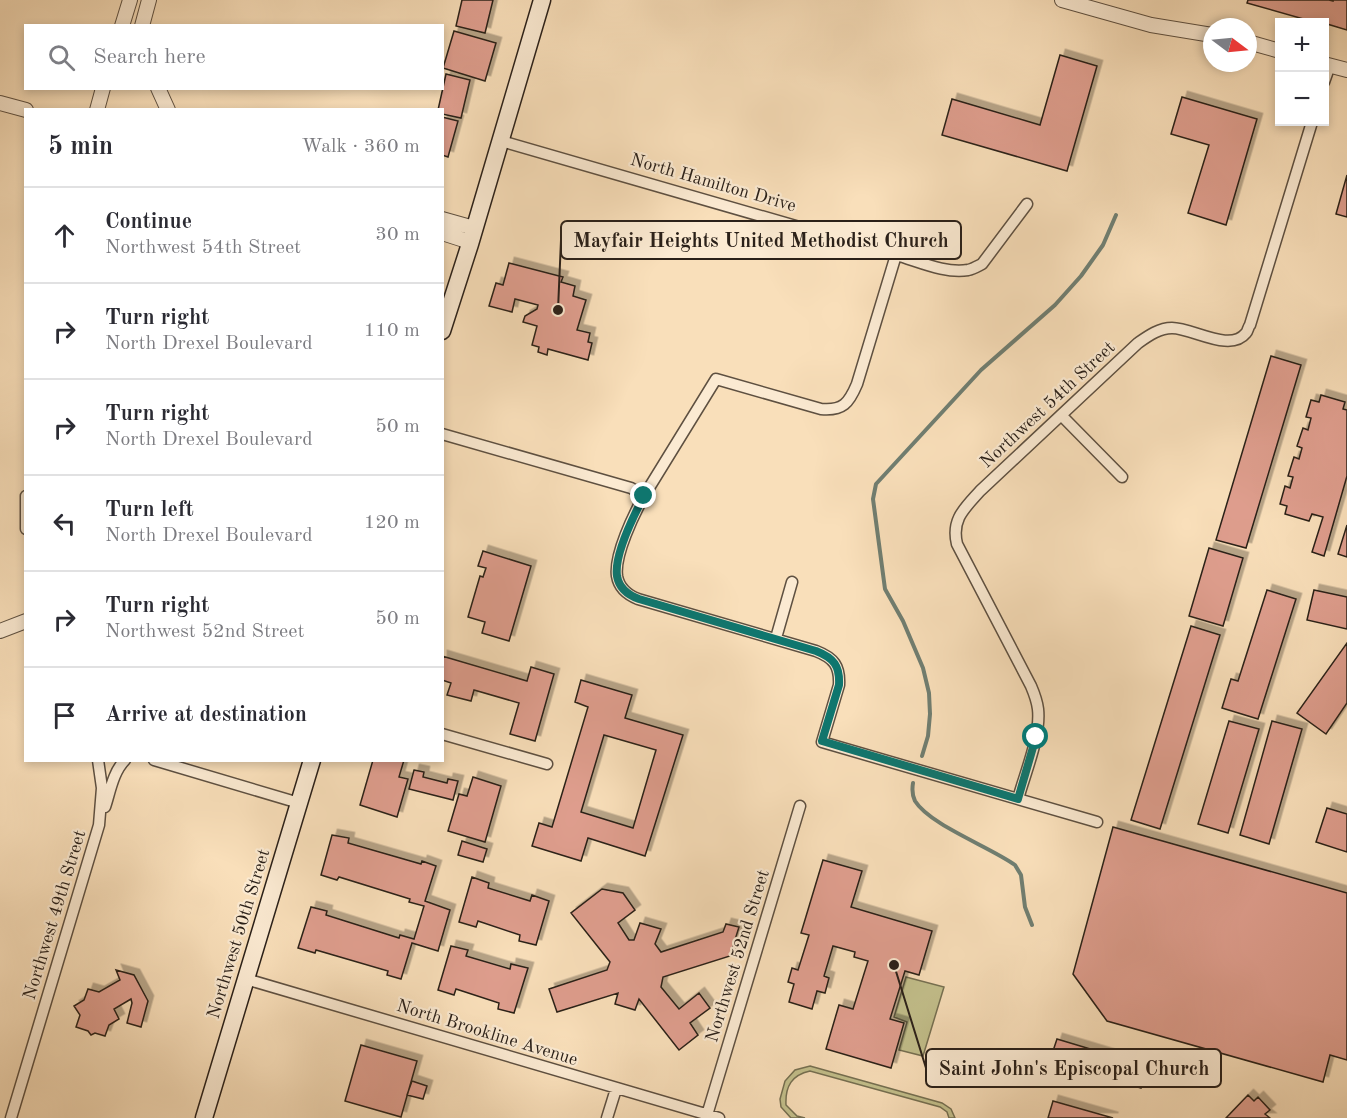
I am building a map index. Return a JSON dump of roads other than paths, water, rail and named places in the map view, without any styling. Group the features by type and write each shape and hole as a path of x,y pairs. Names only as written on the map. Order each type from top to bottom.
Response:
{"main road":[{"path":"444,325 542,0"},
{"name":"Northwest 50th Street","path":"204,1118 311,762"}],"street":[{"path":"123,24 130,0"},
{"path":"143,24 149,0"},
{"path":"1062,0 1151,25 1203,34"},
{"path":"1257,45 1275,50"},
{"path":"1329,66 1347,70"},
{"path":"98,108 102,90"},
{"path":"159,90 167,108"},
{"path":"0,103 24,109"},
{"name":"Northwest 54th Street","path":"1018,799 1036,737 1038,709 1036,698 957,544 956,524 966,506 980,491 1149,335 1171,328 1229,341 1239,339 1246,333 1311,126"},
{"name":"North Hamilton Drive","path":"501,141 958,271 982,264 1027,204"},
{"path":"444,220 472,235"},
{"path":"444,233 472,235"},
{"path":"896,255 857,384 847,403 839,408 821,409 716,379 644,496 627,532 617,567 617,578 621,587 630,596 776,638 824,654 832,659 840,676 839,685 822,741 1097,822"},
{"path":"1061,415 1122,477"},
{"path":"444,435 631,488 644,496"},
{"path":"776,638 792,582"},
{"path":"0,631 24,622"},
{"path":"444,735 547,764"},
{"name":"Northwest 49th Street","path":"98,762 102,788 99,825"},
{"name":"Northwest 49th Street","path":"11,1118 99,825 115,775 122,762"},
{"path":"161,762 299,802"},
{"name":"Northwest 52nd Street","path":"707,1115 800,806"},
{"name":"North Brookline Avenue","path":"246,979 719,1118"},
{"path":"607,1118 616,1089"}],"waterway":[{"path":"922,756 928,736 929,693 923,668 903,621 885,589 873,499 876,484 981,370 1055,305 1081,276 1103,245 1116,215"},
{"path":"913,783 912,792 915,801 933,819 1015,865 1021,875 1025,907 1032,925"}],"place":[{"name":"Mayfair Heights United Methodist Church","path":"558,310"},
{"name":"Saint John's Episcopal Church","path":"894,965"}]}
